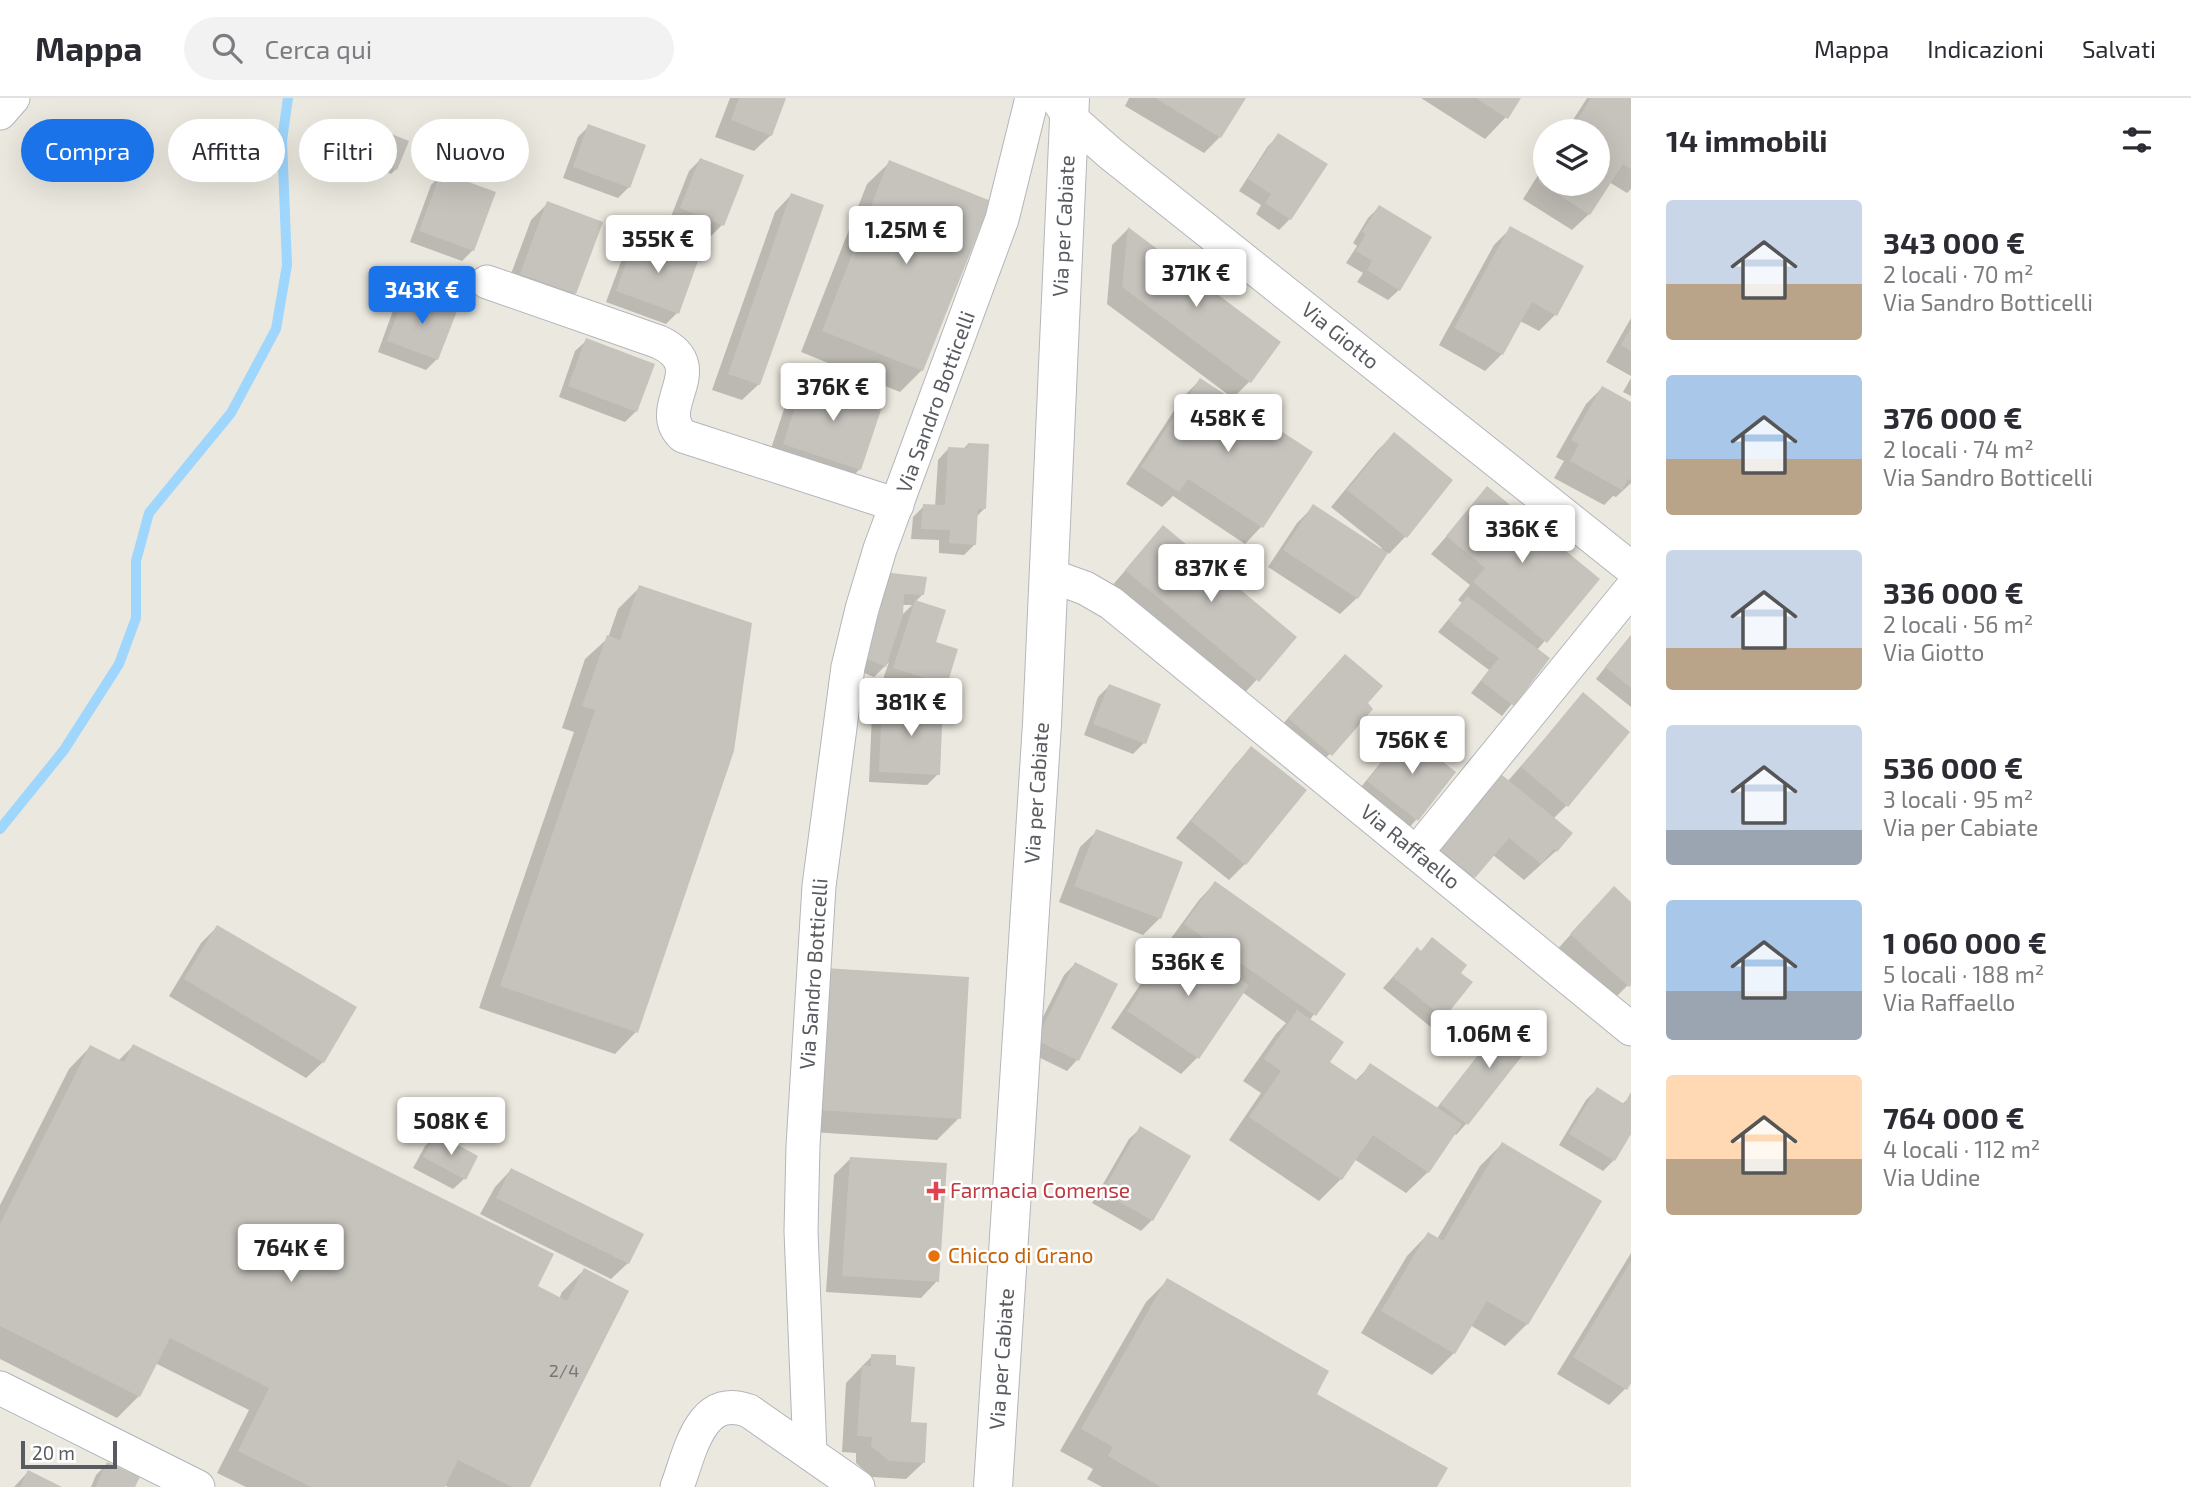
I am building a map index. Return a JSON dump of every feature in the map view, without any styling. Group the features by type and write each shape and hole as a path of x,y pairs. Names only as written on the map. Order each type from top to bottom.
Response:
{"street":[{"path":"0,113 13,98"},
{"name":"Via Sandro Botticelli","path":"810,1453 802,1258 802,1175 818,886 851,651 871,579 994,244 1032,98"},
{"name":"Via Giotto","path":"1065,104 1111,154 1631,568"},
{"name":"Via per Cabiate","path":"993,1487 1049,575 1065,104"},
{"name":"Via Sandro Botticelli","path":"487,282 659,342 674,351 683,367 683,376 672,415 673,424 683,436 898,505"},
{"name":"Via Raffaello","path":"1049,575 1085,588 1111,603 1631,1029"},
{"path":"1416,853 1631,589"},
{"path":"0,1388 198,1487"},
{"path":"677,1487 702,1424 709,1415 722,1408 749,1411 858,1487"}],"building":[{"path":"739,98 786,98 772,136 731,120"},
{"path":"1155,98 1246,98 1221,138"},
{"path":"1476,98 1521,98 1508,119"},
{"path":"1591,98 1631,98 1631,169 1623,164 1610,184 1610,119 1578,119"},
{"path":"588,124 646,145 630,188 573,167"},
{"path":"1278,133 1328,164 1291,220 1265,203 1271,194 1248,179"},
{"path":"397,136 409,141 397,170"},
{"path":"700,158 744,175 724,226 680,208"},
{"path":"889,160 991,201 923,371 822,331"},
{"path":"437,182 468,182 496,192 474,251 419,231"},
{"path":"791,193 824,205 760,385 728,374"},
{"path":"1560,196 1602,196 1590,215"},
{"path":"547,201 603,222 576,294 520,274"},
{"path":"1379,205 1432,237 1400,291 1367,270 1372,261 1356,251 1366,234 1362,232"},
{"path":"1510,226 1584,266 1557,316 1532,302 1503,355 1454,328"},
{"path":"1128,227 1281,342 1251,383 1122,287"},
{"path":"636,235 699,258 679,314 616,291"},
{"path":"406,292 457,311 438,360 387,341"},
{"path":"1631,328 1631,351 1621,345"},
{"path":"586,338 655,364 637,412 568,386"},
{"path":"805,376 884,401 861,470 783,444"},
{"path":"1200,378 1313,452 1263,528 1188,479 1179,492 1141,467"},
{"path":"1602,386 1631,402 1631,480 1628,479 1622,490 1570,461 1579,444 1571,440"},
{"path":"1394,432 1453,480 1407,538 1347,490"},
{"path":"968,443 989,444 986,509 978,509 976,545 949,543 950,530 921,529 923,504 945,505 948,447 967,448"},
{"path":"1487,486 1600,579 1547,643 1473,582 1485,568 1446,536"},
{"path":"1313,504 1388,553 1358,599 1283,550"},
{"path":"1163,525 1297,637 1259,682 1125,570"},
{"path":"882,572 927,577 924,595 904,594 903,615 886,667 862,657"},
{"path":"639,585 752,623 734,751 638,1033 500,986 595,710 582,706 607,635 620,640"},
{"path":"1467,596 1550,658 1514,706 1481,681 1499,658 1448,620"},
{"path":"915,600 946,610 936,642 958,649 947,685 893,668"},
{"path":"1631,635 1631,688 1605,667"},
{"path":"1345,654 1383,686 1368,703 1373,709 1332,756 1288,718"},
{"path":"1109,684 1161,704 1146,744 1093,724"},
{"path":"1583,692 1630,732 1568,807 1521,767"},
{"path":"882,701 943,703 940,775 879,772"},
{"path":"1405,732 1456,772 1418,821 1367,781"},
{"path":"1251,746 1307,790 1246,865 1191,821"},
{"path":"1502,775 1573,833 1557,852 1554,849 1541,864 1509,838 1475,878 1440,850"},
{"path":"1096,829 1183,862 1161,919 1074,886"},
{"path":"1215,881 1346,974 1316,1016 1184,924"},
{"path":"1614,886 1631,902 1629,987 1570,934"},
{"path":"217,925 357,1007 324,1063 184,979"},
{"path":"1176,937 1249,985 1199,1059 1127,1011"},
{"path":"1432,937 1467,965 1461,973 1473,982 1444,1018 1393,977 1417,947 1421,951"},
{"path":"1075,962 1118,984 1079,1061 1036,1040"},
{"path":"824,968 969,977 961,1119 816,1110"},
{"path":"1297,1010 1344,1042 1330,1062 1358,1081 1370,1063 1462,1124 1429,1173 1373,1135 1342,1180 1249,1117 1281,1071 1264,1059"},
{"path":"1509,1015 1537,1037 1468,1125 1440,1104"},
{"path":"133,1044 554,1254 538,1286 567,1301 584,1268 629,1291 530,1487 512,1487 458,1460 445,1487 311,1487 238,1451 269,1388 170,1338 140,1397 0,1326 0,1224 90,1045 124,1062"},
{"path":"1597,1087 1624,1104 1631,1092 1631,1134 1615,1161 1569,1134"},
{"path":"1140,1126 1191,1156 1153,1221 1102,1192"},
{"path":"436,1133 478,1156 466,1180 423,1157"},
{"path":"1502,1142 1602,1201 1528,1325 1487,1301 1455,1354 1381,1311 1428,1232 1443,1241"},
{"path":"850,1157 947,1163 939,1282 842,1276"},
{"path":"511,1168 644,1234 629,1264 496,1198"},
{"path":"1631,1261 1631,1383 1627,1390 1573,1357"},
{"path":"1167,1278 1329,1371 1317,1394 1448,1468 1437,1487 1161,1487 1108,1456 1113,1447 1081,1429"},
{"path":"871,1354 896,1355 896,1365 915,1367 911,1422 927,1423 925,1463 889,1461 871,1446 872,1437 857,1436 862,1365 871,1366"},
{"path":"107,1462 140,1477 135,1487 95,1487"},
{"path":"28,1470 62,1487 20,1487"}],"waterway":[{"path":"0,829 64,750 119,664 136,618 136,561 149,513 231,413 276,329 287,265 282,140 288,98"}],"place":[{"name":"Farmacia Comense","path":"936,1191"},
{"name":"Chicco di Grano","path":"934,1256"}]}
